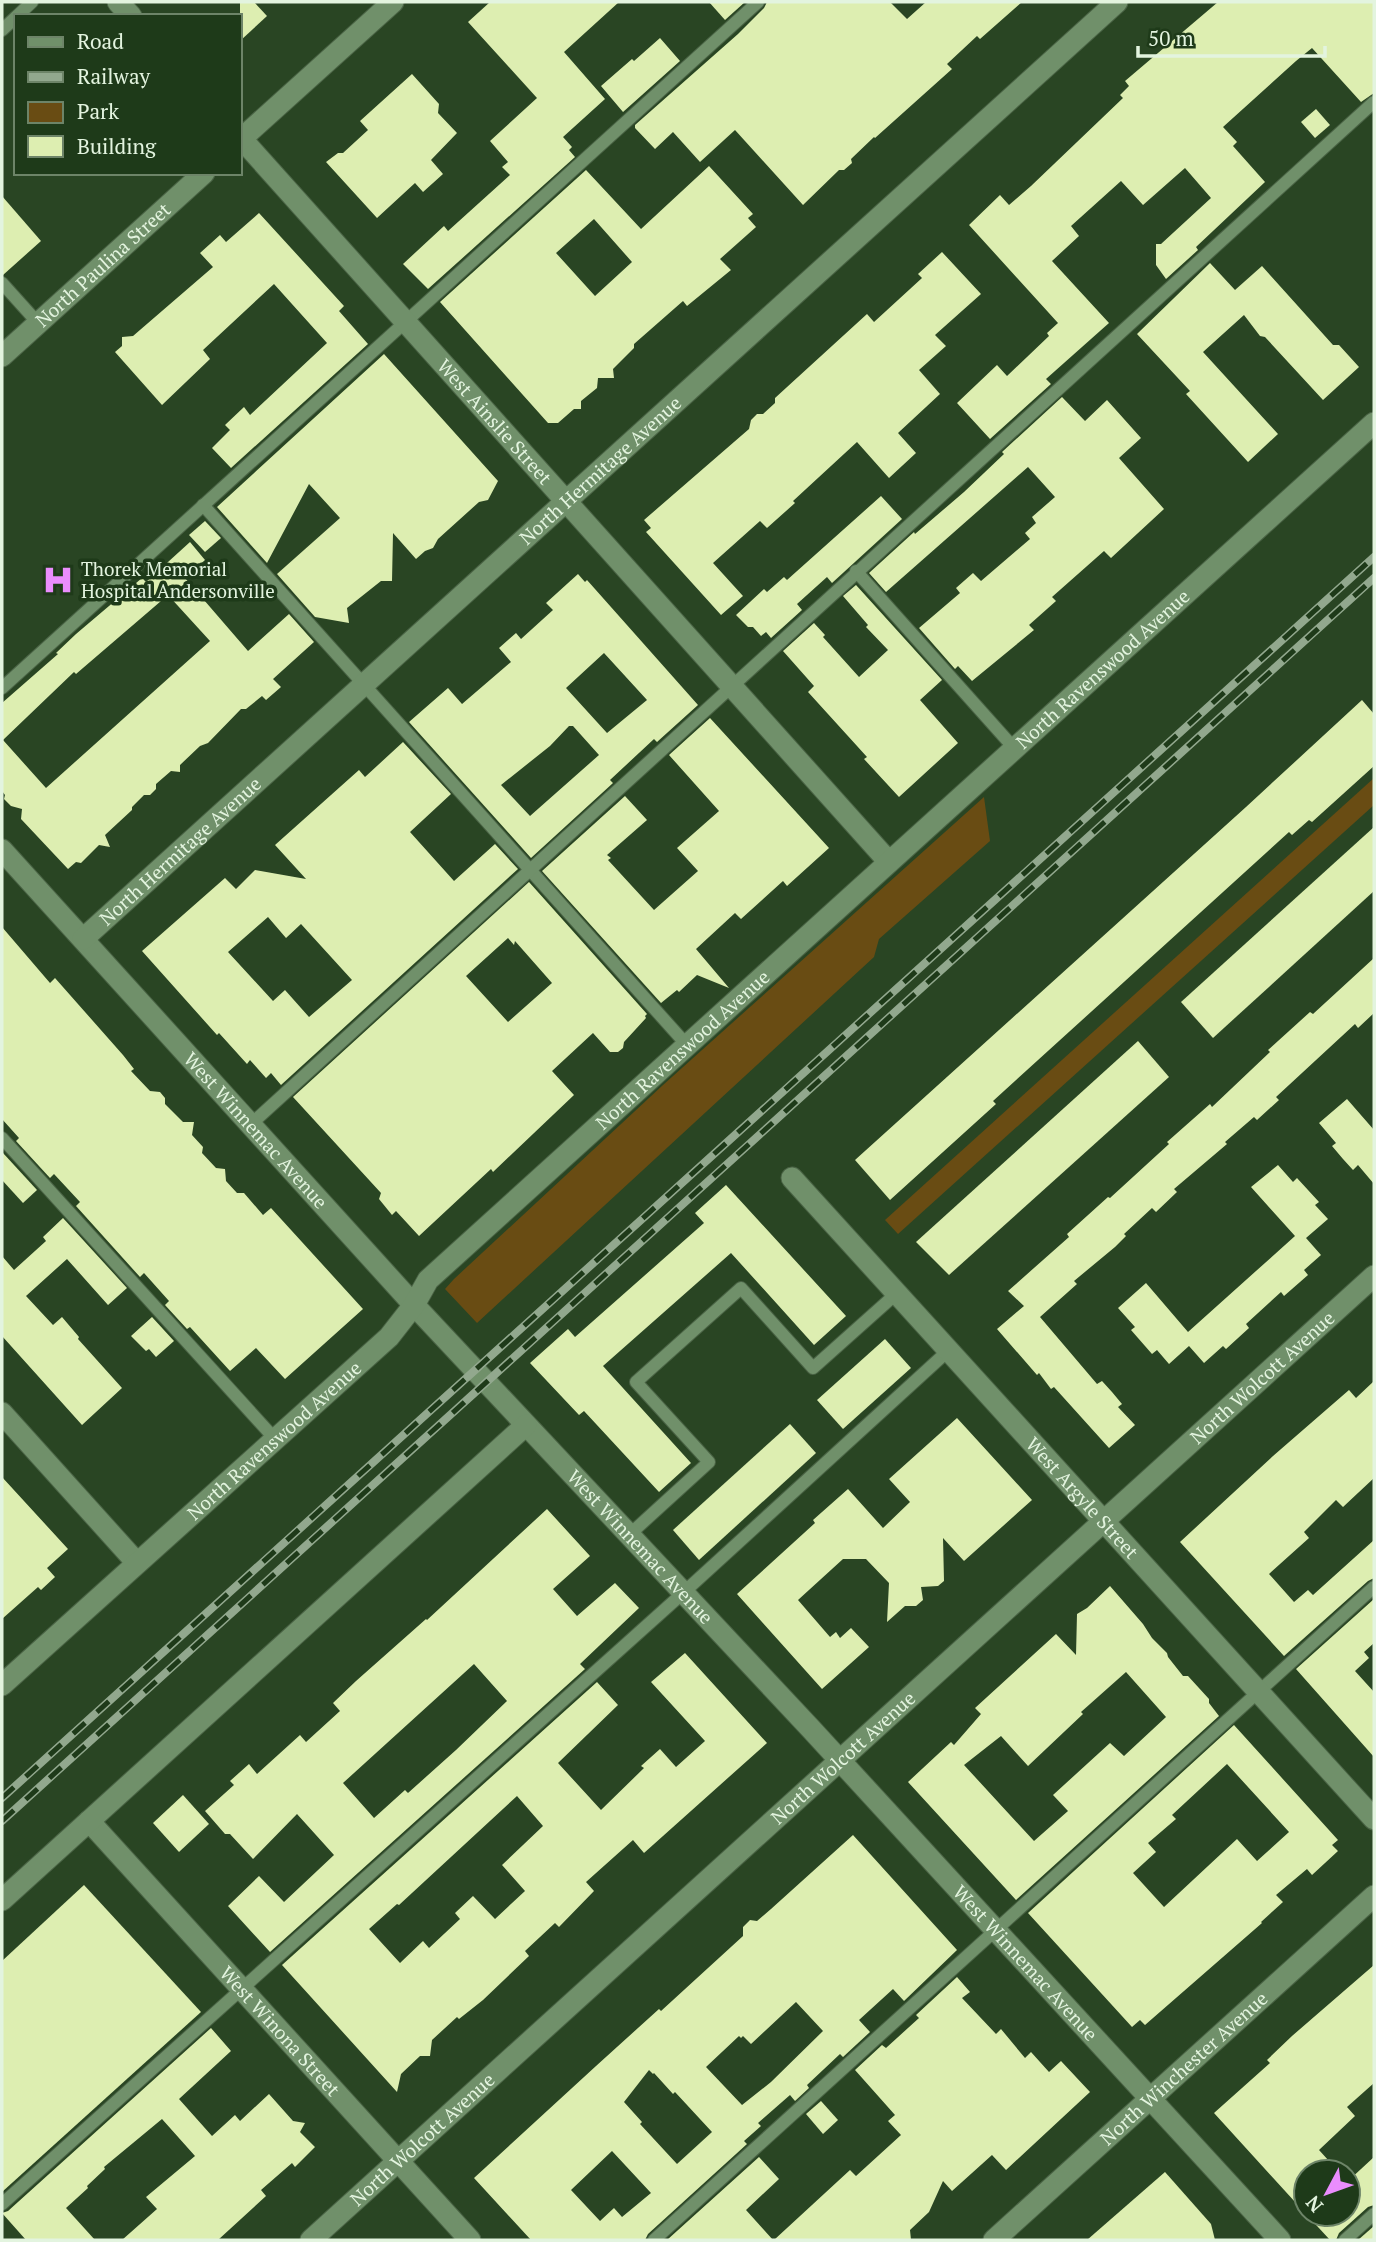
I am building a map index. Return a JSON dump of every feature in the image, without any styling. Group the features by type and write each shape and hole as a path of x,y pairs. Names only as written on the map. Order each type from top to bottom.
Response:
{"street":[{"path":"242,137 393,2"},
{"name":"North Hermitage Avenue","path":"83,939 1117,2"},
{"name":"West Ainslie Street","path":"242,141 889,862"},
{"name":"North Paulina Street","path":"2,356 202,175"},
{"name":"North Ravenswood Avenue","path":"2,1685 389,1337 414,1305 428,1280 1374,423"},
{"name":"West Winnemac Avenue","path":"2,850 414,1305 839,1759 1280,2240"},
{"name":"West Argyle Street","path":"792,1178 1374,1819"},
{"name":"North Wolcott Avenue","path":"311,2240 1374,1276"},
{"path":"5,1424 137,1563"},
{"path":"2,1900 526,1425"},
{"name":"West Winona Street","path":"89,1821 470,2240"},
{"name":"North Winchester Avenue","path":"994,2240 1374,1896"}],"lane":[{"path":"18,14 32,2"},
{"path":"2,688 758,2"},
{"path":"250,1125 730,685 1374,102"},
{"path":"2,283 38,323"},
{"path":"203,505 686,1044"},
{"path":"856,571 1014,748"},
{"path":"2,1138 275,1439"},
{"path":"629,1535 709,1462 636,1382 741,1288 813,1368 897,1293"},
{"path":"2,2204 683,1593 949,1350"},
{"path":"654,2240 1374,1587"},
{"path":"1345,2240 1374,2214"}],"green space":[{"path":"1374,778 1374,805 898,1234 885,1220"},
{"path":"984,797 990,841 879,939 874,957 477,1323 445,1289 454,1279 663,1085"}],"building":[{"path":"240,2 254,2 267,16 242,39"},
{"path":"490,2 619,2 564,52 605,99 563,137 572,147 569,150 575,157 428,289 403,264 444,226 448,231 510,175 502,167 508,162 490,141 537,98 468,22"},
{"path":"709,2 745,2 725,20"},
{"path":"767,2 890,2 907,19 926,2 1022,2 980,39 977,36 947,64 952,69 874,137 851,159 852,163 844,170 839,170 803,205 735,130 700,162 673,132 655,149 635,128 635,125 738,34"},
{"path":"1218,2 1374,2 1374,93 1361,102 1312,48 1296,61 1223,127 1237,142 1233,146 1265,182 1166,279 1156,265 1156,244 1161,244 1211,198 1185,168 1143,205 1121,181 1071,226 1079,236 1052,261 1109,323 1046,379 1051,384 990,439 957,403 997,365 1007,376 1049,336 1047,333 1058,323 969,225 1000,195 1009,205 1031,186 1123,98 1120,95 1129,86 1125,81"},
{"path":"660,38 680,61 623,112 601,86"},
{"path":"412,74 439,104 438,113 457,133 431,160 443,174 423,192 415,183 377,218 326,162 338,153 343,153 368,130 360,121"},
{"path":"1316,109 1330,125 1315,138 1301,122"},
{"path":"709,166 753,214 748,218 756,227 720,259 731,270 687,306 683,301 634,344 634,348 613,369 614,378 598,378 597,388 581,401 581,409 574,409 558,423 548,423 440,302 586,170 641,229","holes":["594,219 632,262 595,296 556,253"]},
{"path":"2,196 41,241 3,275 2,274"},
{"path":"259,213 344,306 339,311 368,344 231,468 212,448 230,430 225,425 244,407 250,415 327,343 274,284 203,350 210,359 162,405 115,352 122,346 122,337 133,336 213,267 200,253 220,235 226,242"},
{"path":"942,252 981,294 935,335 946,346 919,370 940,394 898,433 916,453 889,478 857,442 767,528 760,521 713,563 743,596 721,615 646,532 651,528 644,520 749,429 751,420 757,414 763,414 775,403 775,398 867,314 874,322 922,278 918,274"},
{"path":"1210,263 1235,290 1262,266 1333,345 1339,345 1359,367 1323,400 1265,337 1260,336 1244,315 1203,352 1278,434 1248,462 1186,394 1190,391 1137,334"},
{"path":"384,354 498,481 488,500 479,502 438,539 433,548 416,559 393,533 392,581 381,581 347,608 349,623 315,617 277,574 340,518 309,484 267,563 217,507"},
{"path":"1062,397 1085,421 1107,400 1141,438 1119,458 1164,509 1111,558 1104,551 1052,597 1056,601 1029,625 1034,630 972,681 958,666 955,669 919,628 960,593 956,588 973,573 981,581 1030,539 1025,533 1036,523 1032,517 1055,497 1028,467 886,592 869,573 964,492 1004,454 1002,452"},
{"path":"881,496 902,519 832,583 827,577 797,604 802,610 771,638 766,632 761,636 736,615 764,589 767,592 784,577 787,580"},
{"path":"205,521 221,538 205,552 189,535"},
{"path":"190,542 205,560 185,578 248,651 289,614 314,642 273,679 281,687 266,700 262,696 246,709 241,709 208,743 200,746 180,765 180,772 171,771 156,784 156,789 150,795 144,795 132,807 105,835 110,847 99,845 81,863 76,862 68,869 21,819 22,809 11,806 4,799 2,703 58,654 56,653 76,634 142,578 146,582","holes":["168,595 210,641 46,788 3,740 74,672 76,674"]},
{"path":"578,574 585,582 587,580 698,705 657,742 654,739 610,780 613,783 531,858 409,722 448,688 462,704 511,662 499,648 516,633 521,639 553,610 546,603","holes":["604,653 647,700 607,733 566,688","569,726 573,726 599,755 530,816 501,785 550,746"]},
{"path":"856,585 942,680 920,700 958,743 899,797 808,692 814,686 783,651 814,623 859,677 888,650 866,627 868,625 843,596"},
{"path":"1362,700 1374,714 1374,766 1312,822 1309,820 1292,835 1289,832 993,1101 996,1104 890,1200 855,1160"},
{"path":"710,718 829,848 787,886 783,881 741,919 735,913 696,949 729,988 697,975 679,992 677,990 661,1003 542,871 625,796 647,820 607,855 611,858 608,860 654,910 698,871 677,848 719,811 669,755"},
{"path":"403,742 451,794 410,832 454,881 495,844 518,869 281,1085 271,1073 266,1078 250,1060 247,1064 219,1033 217,1035 142,951 225,878 236,889 255,870 306,879 275,845 359,770 365,777","holes":["268,917 286,938 301,924 352,980 309,1017 285,990 273,1001 228,952"]},
{"path":"1374,827 1374,891 1213,1038 1181,1002"},
{"path":"529,882 647,1014 618,1052 610,1052 593,1033 552,1071 574,1095 493,1172 491,1169 419,1236 396,1211 392,1215 379,1199 381,1193 293,1097","holes":["508,938 514,945 515,941 552,983 508,1022 466,976"]},
{"path":"2,927 50,983 55,978 123,1055 134,1069 131,1071 150,1091 160,1092 165,1098 165,1104 183,1122 194,1122 192,1135 203,1147 202,1153 216,1168 225,1169 226,1181 237,1193 244,1193 263,1215 271,1208 363,1309 285,1379 256,1348 230,1371 190,1327 187,1329 165,1305 169,1301 144,1273 140,1277 76,1206 80,1202 54,1174 50,1178 16,1141 19,1138 2,1119"},
{"path":"1374,958 1374,1013 1358,1028 1355,1024 1276,1097 1279,1100 1257,1120 1254,1117 1225,1142 1227,1144 1174,1189 1177,1192 1156,1212 1152,1208 1124,1234 1126,1236 1115,1247 1074,1281 1077,1284 1040,1317 1097,1384 1102,1381 1112,1392 1122,1404 1118,1407 1135,1425 1109,1448 1054,1387 1051,1389 1039,1373 1037,1375 997,1329 1024,1306 1008,1291 1069,1237 1067,1234 1169,1144 1167,1142 1210,1104 1212,1107 1270,1052 1268,1050 1310,1012 1313,1014"},
{"path":"1138,1041 1169,1077 949,1275 916,1242"},
{"path":"1347,1099 1374,1130 1374,1184 1358,1165 1353,1170 1343,1159 1332,1146 1336,1143 1319,1123"},
{"path":"3,1153 37,1190 23,1203 2,1180"},
{"path":"1278,1165 1293,1182 1297,1178 1319,1202 1315,1205 1328,1219 1306,1238 1321,1255 1304,1270 1308,1275 1284,1296 1281,1292 1246,1324 1249,1328 1226,1349 1223,1346 1204,1363 1189,1346 1169,1364 1157,1350 1152,1354 1131,1330 1135,1327 1118,1308 1146,1283 1188,1332 1295,1236 1251,1187"},
{"path":"726,1185 846,1316 814,1345 731,1253 603,1366 691,1463 659,1492 584,1411 579,1415 530,1363 568,1329 575,1337 704,1223 695,1213"},
{"path":"63,1218 127,1288 108,1305 67,1259 26,1296 53,1325 62,1317 122,1388 82,1425 2,1336 2,1256 14,1270 46,1241 43,1237"},
{"path":"152,1317 174,1341 156,1357 131,1336"},
{"path":"885,1339 911,1368 843,1429 817,1400"},
{"path":"1374,1381 1374,1478 1343,1507 1336,1500 1304,1532 1309,1538 1269,1574 1294,1602 1308,1590 1313,1595 1374,1540 1374,1578 1284,1656 1180,1542 1349,1390 1356,1398"},
{"path":"957,1418 1032,1500 964,1561 943,1538 944,1581 938,1586 921,1587 923,1600 916,1606 905,1606 887,1622 889,1583 866,1559 843,1559 798,1600 830,1637 836,1632 840,1638 851,1628 869,1647 822,1689 737,1594 848,1489 883,1528 910,1502 889,1479"},
{"path":"790,1424 816,1453 699,1560 673,1530"},
{"path":"2,1477 68,1549 47,1568 55,1577 41,1590 38,1587 2,1619"},
{"path":"547,1509 590,1556 553,1589 577,1616 615,1583 639,1608 580,1664 585,1669 270,1952 228,1906 259,1876 284,1902 334,1855 297,1814 253,1859 230,1834 225,1834 205,1811 234,1785 230,1781 249,1764 257,1774 300,1735 306,1742 340,1711 333,1703","holes":["474,1664 507,1701 408,1793 405,1790 374,1818 343,1783"]},
{"path":"1110,1586 1183,1676 1188,1676 1209,1699 1219,1716 1016,1900 908,1782 951,1742 954,1745 981,1714 975,1708 1056,1634 1076,1655 1077,1614","holes":["1126,1672 1166,1717 1124,1756 1110,1743 1053,1795 1068,1811 1034,1841 964,1765 1001,1736 1028,1766 1083,1714 1081,1712"]},
{"path":"1374,1599 1374,1643 1364,1652 1369,1658 1355,1671 1374,1692 1374,1757 1296,1669"},
{"path":"685,1653 767,1743 644,1853 633,1840 586,1882 594,1891 559,1927 555,1923 525,1951 529,1956 483,2000 459,2019 457,2017 432,2040 430,2056 420,2056 401,2074 397,2092 282,1965 597,1682 618,1705 558,1763 601,1810 660,1749 676,1767 705,1741 651,1682","holes":["517,1796 543,1826 502,1865 525,1891 495,1919 473,1896 455,1913 460,1919 429,1948 423,1941 400,1963 369,1929 399,1905"]},
{"path":"1234,1725 1338,1840 1332,1845 1338,1851 1312,1875 1307,1869 1276,1895 1283,1902 1262,1923 1145,2025 1140,2020 1132,2027 1028,1913","holes":["1227,1764 1289,1832 1257,1861 1237,1839 1164,1907 1133,1873 1156,1852 1148,1843 1176,1819 1172,1815"]},
{"path":"183,1795 209,1824 179,1852 153,1823"},
{"path":"853,1835 957,1950 904,2001 893,1989 859,2020 870,2032 843,2057 840,2054 807,2085 809,2088 795,2101 790,2095 758,2123 761,2126 744,2141 747,2144 648,2234 645,2240 531,2240 474,2178 743,1936 743,1927 750,1920 757,1921","holes":["796,2002 823,2031 771,2082 742,2105 706,2067 739,2036 743,2036 751,2044","649,2070 673,2094 675,2092 712,2132 677,2164 640,2124 642,2122 624,2102","612,2151 651,2193 622,2217 614,2208 600,2221 571,2190"]},
{"path":"84,1885 201,2012 2,2192 2,1961"},
{"path":"1374,1965 1374,2083 1347,2107 1355,2116 1319,2150 1326,2158 1292,2158 1292,2199 1214,2113 1270,2063 1267,2060"},
{"path":"957,1977 970,1992 962,1998 996,2034 1001,2029 1025,2058 1031,2052 1049,2072 1061,2061 1090,2092 1006,2170 992,2155 952,2191 943,2181 929,2212 910,2230 911,2240 774,2240 850,2170 856,2176 901,2135 888,2121 895,2115 855,2070 882,2045 886,2048 919,2018 916,2015"},
{"path":"211,2028 231,2051 179,2099 212,2136 235,2115 240,2121 269,2094 293,2121 305,2123 300,2132 315,2147 295,2167 292,2163 261,2190 266,2196 218,2240 122,2240 157,2209 146,2197 195,2156 162,2119 104,2167 88,2188 66,2208 95,2240 26,2240 2,2213 8,2211"},
{"path":"821,2101 838,2120 823,2134 806,2114"},
{"path":"759,2157 779,2179 746,2210 773,2240 667,2240"},
{"path":"1374,2157 1374,2205 1362,2212 1362,2168"},
{"path":"1165,2172 1211,2224 1215,2240 1087,2240"},
{"path":"1374,2226 1374,2240 1358,2240"},
{"path":"1319,2228 1345,2228 1336,2240 1330,2240"}],"railway":[{"path":"2,1798 1374,557"},
{"path":"2,1821 1374,578"}],"place":[{"name":"Thorek Memorial Hospital Andersonville","path":"58,580"}]}
